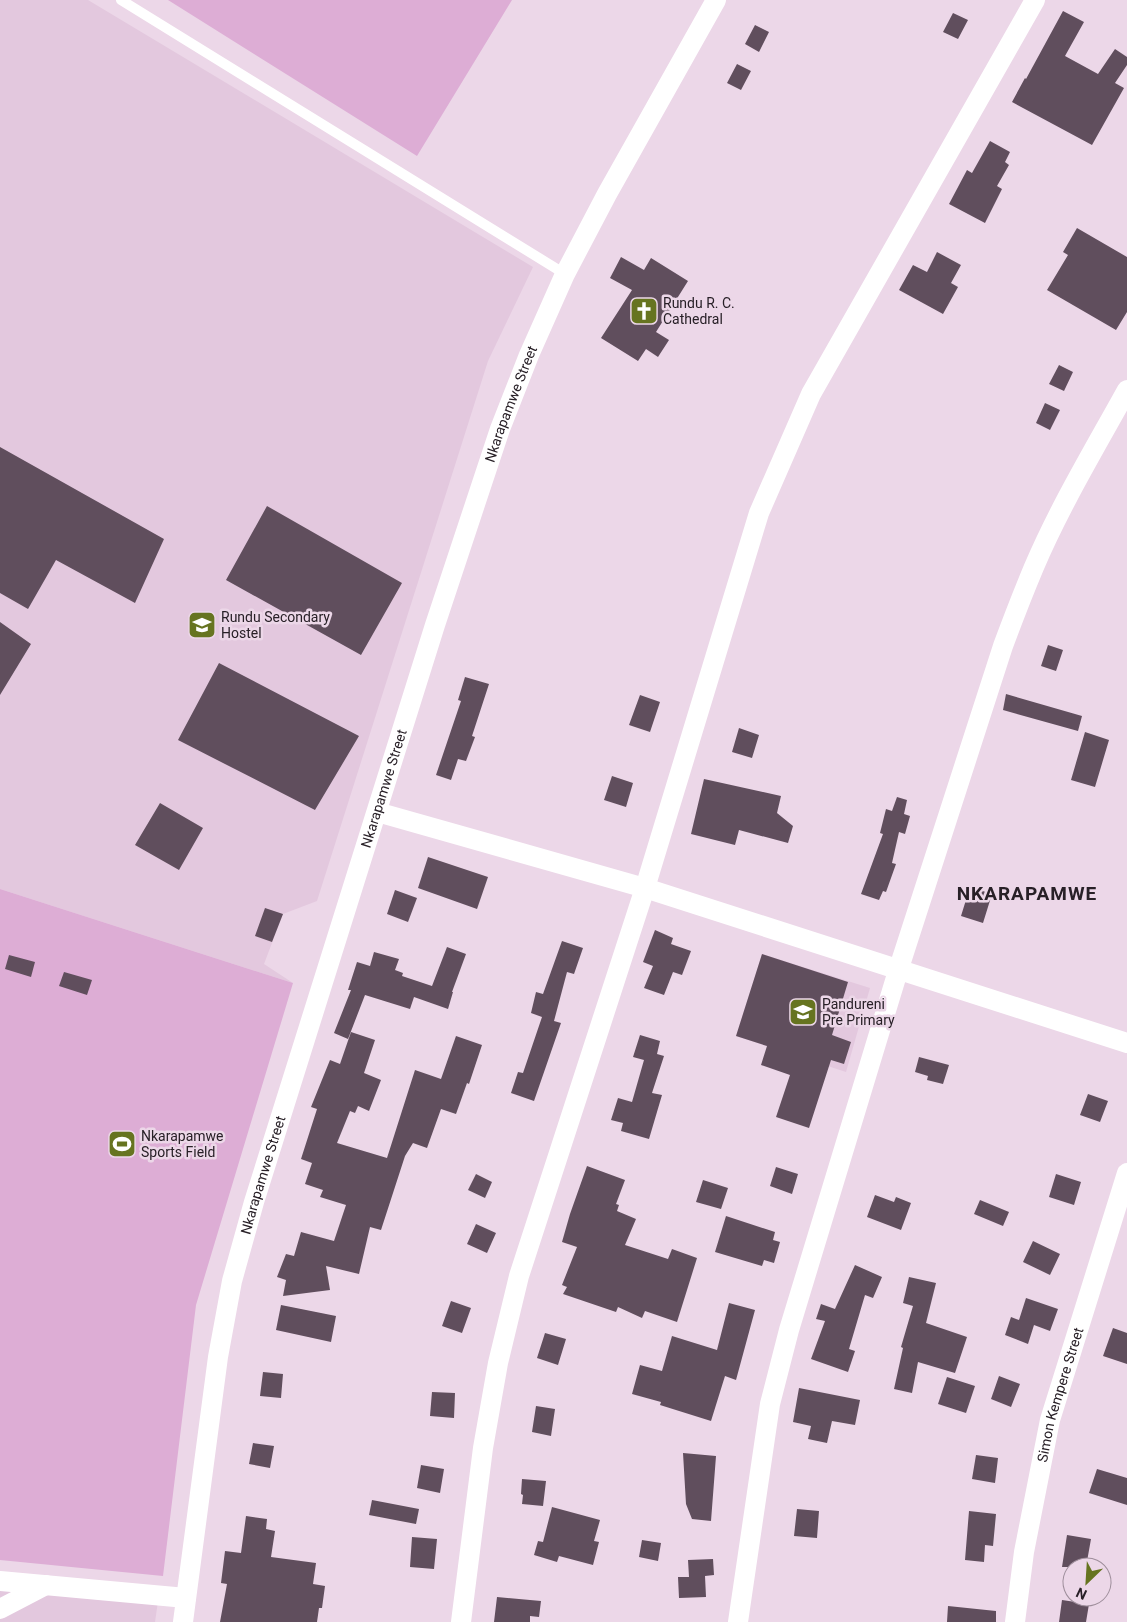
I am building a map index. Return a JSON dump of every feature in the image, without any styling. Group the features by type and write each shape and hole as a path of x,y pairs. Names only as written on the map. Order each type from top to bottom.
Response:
{"street":[{"name":"Nkarapamwe Street","path":"183,1622 218,1357 232,1281 254,1202 435,625 500,429 528,355 565,274 716,0"},
{"path":"461,1622 483,1448 498,1363 519,1276 645,888 759,513 811,394 1035,0"},
{"path":"738,1622 770,1404 789,1330 898,971 1003,646 1020,600 1034,566 1074,485 1127,390"},
{"path":"377,812 645,888 898,971 1127,1043"},
{"name":"Simon Kempere Street","path":"1015,1622 1024,1552 1050,1420 1127,1173"},
{"path":"0,1581 186,1598"},
{"path":"0,1609 46,1585"}],"lane":[{"path":"121,0 565,274"}],"shaded area":[{"name":"Rundu Secondary Hostel","path":"0,0 88,0 533,267 488,361 317,901 283,914 264,964 293,983 0,889"},
{"path":"168,0 512,0 417,156"},
{"name":"Nkarapamwe Sports Field","path":"0,889 293,983 196,1305 163,1576 0,1560"},
{"name":"Pandureni Pre Primary","path":"762,954 870,988 846,1072 736,1036"},
{"path":"0,1584 158,1601 155,1622 0,1622"}],"building":[{"path":"1063,11 1084,22 1065,56 1098,74 1115,49 1127,57 1127,65 1115,83 1124,88 1092,145 1012,102"},
{"path":"953,13 968,20 958,39 943,32"},
{"path":"755,25 769,32 759,52 745,44"},
{"path":"737,64 751,71 741,90 727,83"},
{"path":"990,141 1010,152 1005,162 1009,165 997,186 1002,189 985,223 949,204 967,170 972,173"},
{"path":"1077,228 1127,257 1127,312 1116,330 1047,290 1068,255 1063,252"},
{"path":"937,252 961,265 951,283 958,287 943,314 899,290 913,265 927,272"},
{"name":"Rundu R. C. Cathedral","path":"621,257 644,270 651,258 688,281 656,332 669,340 658,357 646,349 638,361 601,338 632,290 610,278"},
{"path":"1059,365 1073,372 1064,391 1049,384"},
{"path":"1045,403 1060,410 1050,430 1036,423"},
{"path":"0,447 164,539 135,603 56,560 28,609 0,593"},
{"path":"267,506 402,583 361,655 226,580"},
{"path":"0,622 31,644 0,695"},
{"path":"1048,645 1063,650 1056,671 1041,666"},
{"path":"219,663 359,736 315,810 178,740"},
{"path":"465,677 489,684 472,736 475,737 466,761 458,759 451,780 436,775 461,701 458,700"},
{"path":"1006,694 1082,716 1078,731 1003,710"},
{"path":"640,695 660,702 650,732 629,725"},
{"path":"739,728 759,735 752,758 732,752"},
{"path":"1085,732 1109,740 1095,787 1071,780"},
{"path":"612,776 633,783 626,807 604,800"},
{"path":"704,779 781,796 777,813 793,826 788,843 739,830 735,845 691,834"},
{"path":"897,797 907,800 904,814 910,816 905,834 899,832 892,863 896,864 886,892 883,891 879,900 861,894 883,834 880,833 886,809 892,811"},
{"path":"160,803 203,828 179,870 135,845"},
{"path":"428,857 488,877 477,909 418,888"},
{"path":"970,887 992,894 983,923 961,916"},
{"path":"395,890 417,898 408,922 387,914"},
{"path":"265,908 283,914 272,942 255,936"},
{"path":"655,930 673,938 671,944 691,951 682,975 673,972 664,995 644,988 653,966 643,962"},
{"path":"562,941 583,948 574,974 567,972 554,1021 561,1023 534,1101 511,1093 518,1072 523,1073 542,1017 531,1013 536,992 543,994"},
{"path":"447,947 466,954 448,1009 414,997 410,1009 365,995 348,1039 334,1033 351,990 348,990 357,962 370,966 374,952 399,959 395,970 403,973 402,976 432,986"},
{"name":"Pandureni Pre Primary","path":"762,954 848,982 832,1035 851,1042 844,1064 831,1060 809,1128 776,1117 790,1075 761,1065 767,1046 736,1036"},
{"path":"9,955 35,962 31,977 5,969"},
{"path":"64,972 92,980 87,995 59,986"},
{"path":"351,1032 375,1040 364,1073 381,1080 369,1111 358,1106 355,1113 350,1111 337,1143 387,1158 415,1070 441,1079 456,1036 482,1045 469,1084 467,1083 456,1114 441,1109 427,1148 413,1143 405,1156 381,1230 370,1227 359,1274 326,1266 330,1290 283,1296 286,1280 277,1277 286,1254 294,1256 301,1232 334,1241 346,1205 320,1197 323,1190 305,1184 312,1163 301,1159 317,1109 311,1107 330,1060 340,1064"},
{"path":"640,1035 660,1041 657,1054 664,1056 652,1093 662,1095 649,1139 621,1131 623,1123 611,1120 618,1098 632,1102 644,1060 633,1057"},
{"path":"919,1057 949,1065 943,1084 927,1080 928,1076 915,1072"},
{"path":"1088,1094 1108,1101 1100,1122 1080,1115"},
{"path":"587,1166 625,1180 616,1204 619,1205 617,1211 636,1219 625,1245 668,1259 672,1249 697,1258 677,1322 645,1311 642,1318 618,1307 616,1312 563,1294 567,1287 562,1285 577,1247 562,1242"},
{"path":"776,1167 798,1174 792,1194 770,1186"},
{"path":"476,1174 492,1182 485,1198 468,1190"},
{"path":"1056,1174 1081,1182 1074,1205 1049,1197"},
{"path":"703,1180 728,1188 721,1209 696,1202"},
{"path":"875,1195 894,1202 896,1197 911,1203 901,1230 867,1217"},
{"path":"980,1200 1009,1212 1003,1226 974,1214"},
{"path":"726,1216 775,1232 773,1240 780,1242 774,1263 764,1260 762,1266 715,1252"},
{"path":"476,1224 496,1233 487,1253 467,1244"},
{"path":"1033,1241 1060,1254 1050,1275 1023,1262"},
{"path":"855,1265 882,1277 873,1298 865,1295 849,1349 855,1351 848,1372 811,1359 825,1321 816,1319 821,1304 835,1309"},
{"path":"909,1277 936,1283 926,1323 967,1337 955,1373 918,1362 912,1393 894,1389 903,1348 901,1347 913,1306 903,1303"},
{"path":"1026,1298 1058,1309 1050,1331 1034,1325 1028,1344 1005,1335 1011,1317 1019,1320"},
{"path":"451,1301 471,1308 462,1333 442,1326"},
{"path":"729,1303 755,1310 736,1380 725,1376 711,1421 660,1405 661,1402 632,1394 640,1365 662,1371 672,1336 717,1350"},
{"path":"281,1305 336,1316 331,1342 276,1330"},
{"path":"1113,1328 1127,1333 1127,1364 1103,1356"},
{"path":"545,1333 566,1339 558,1365 537,1358"},
{"path":"263,1372 283,1374 281,1398 260,1396"},
{"path":"999,1376 1020,1384 1011,1407 991,1399"},
{"path":"947,1377 975,1386 966,1413 938,1404"},
{"path":"799,1388 860,1400 855,1425 832,1421 827,1443 808,1439 811,1426 793,1422"},
{"path":"432,1392 455,1393 454,1418 430,1416"},
{"path":"536,1406 555,1409 551,1436 532,1432"},
{"path":"253,1443 274,1446 270,1468 249,1464"},
{"path":"683,1453 716,1456 711,1521 692,1519 686,1504"},
{"path":"976,1455 998,1458 995,1483 972,1479"},
{"path":"421,1465 444,1469 440,1493 417,1488"},
{"path":"1097,1469 1127,1478 1127,1505 1089,1493"},
{"path":"522,1479 546,1481 543,1506 522,1504"},
{"path":"372,1500 419,1509 416,1524 369,1515"},
{"path":"552,1507 600,1520 594,1541 599,1542 593,1565 559,1556 557,1562 534,1555 538,1541 543,1542"},
{"path":"797,1509 819,1511 817,1538 794,1536"},
{"path":"969,1511 996,1514 993,1546 985,1545 984,1562 965,1560"},
{"path":"246,1516 267,1519 266,1529 275,1531 271,1557 316,1563 313,1584 325,1586 322,1608 319,1608 317,1622 220,1622 227,1584 221,1583 225,1551 241,1553"},
{"path":"1067,1535 1091,1539 1088,1557 1064,1557"},
{"path":"412,1537 437,1539 434,1569 410,1567"},
{"path":"642,1540 661,1543 658,1561 639,1557"},
{"path":"713,1559 714,1575 705,1576 706,1597 679,1598 678,1577 689,1577 688,1560"},
{"path":"497,1597 541,1601 539,1617 530,1616 530,1622 494,1622"},
{"path":"1062,1600 1062,1607 1088,1607 1086,1622 1059,1622"},
{"path":"948,1606 996,1611 996,1622 947,1622"}],"place":[{"name":"Rundu R. C. Cathedral","path":"644,311"},
{"name":"Rundu Secondary Hostel","path":"202,625"},
{"name":"Pandureni Pre Primary","path":"803,1012"},
{"name":"Nkarapamwe Sports Field","path":"122,1144"}],"district":[{"name":"NKARAPAMWE","path":"1027,893"}]}
